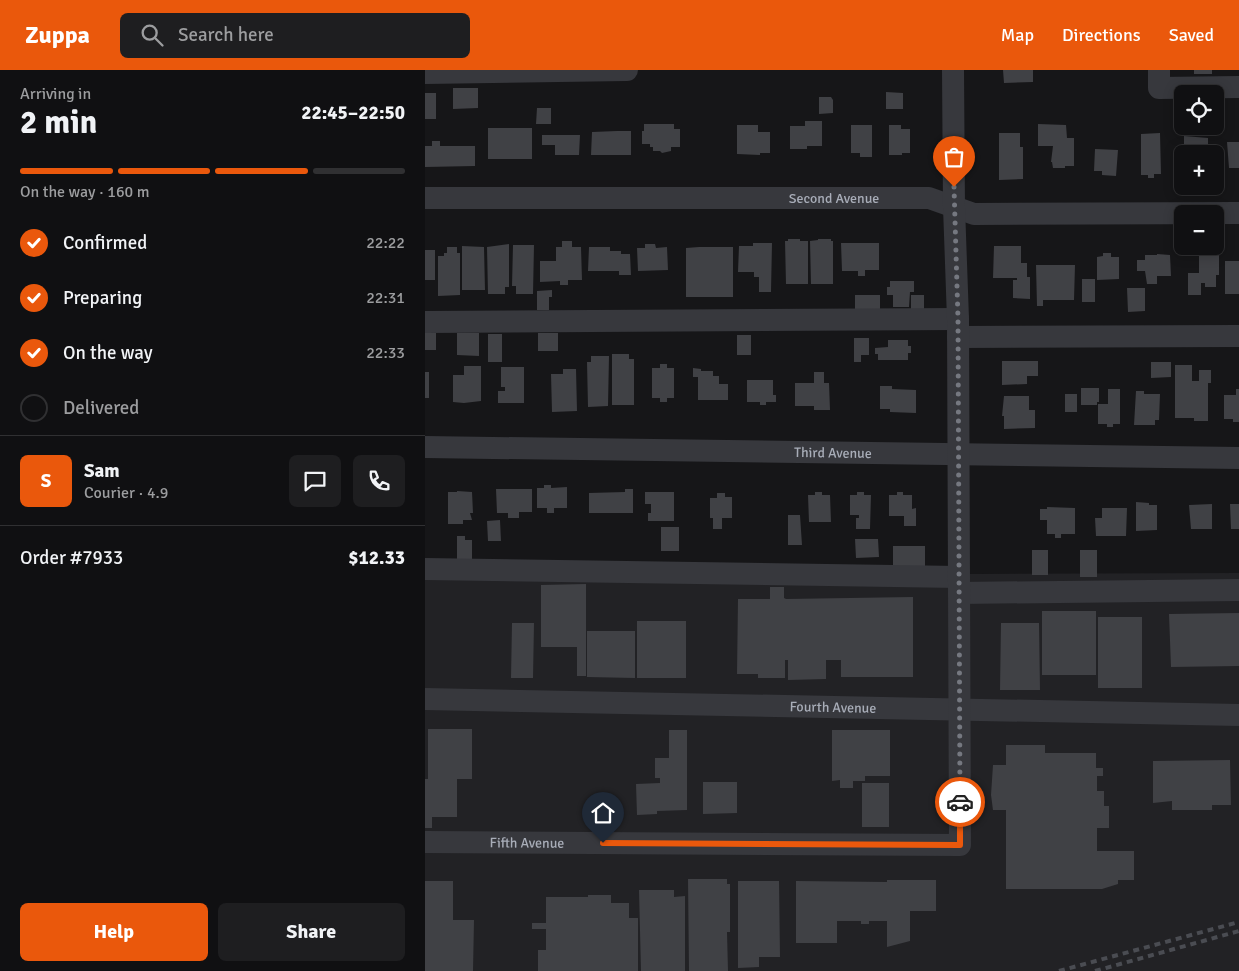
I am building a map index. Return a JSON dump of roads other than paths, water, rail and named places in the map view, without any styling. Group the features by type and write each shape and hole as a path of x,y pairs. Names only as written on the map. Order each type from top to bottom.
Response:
{"street":[{"path":"425,73 627,70"},
{"path":"953,70 954,207 958,328 960,709"},
{"path":"1159,70 1159,88 1239,87"},
{"name":"Second Avenue","path":"425,198 929,198 974,214 1239,213"},
{"path":"425,322 958,328 1239,336"},
{"name":"Third Avenue","path":"425,447 1239,458"},
{"path":"425,568 959,585 1239,590"},
{"name":"Fourth Avenue","path":"425,699 1239,715"},
{"name":"Fifth Avenue","path":"425,842 960,845 960,709"}],"railway":[{"path":"1059,971 1239,922"},
{"path":"1095,971 1239,931"}]}
